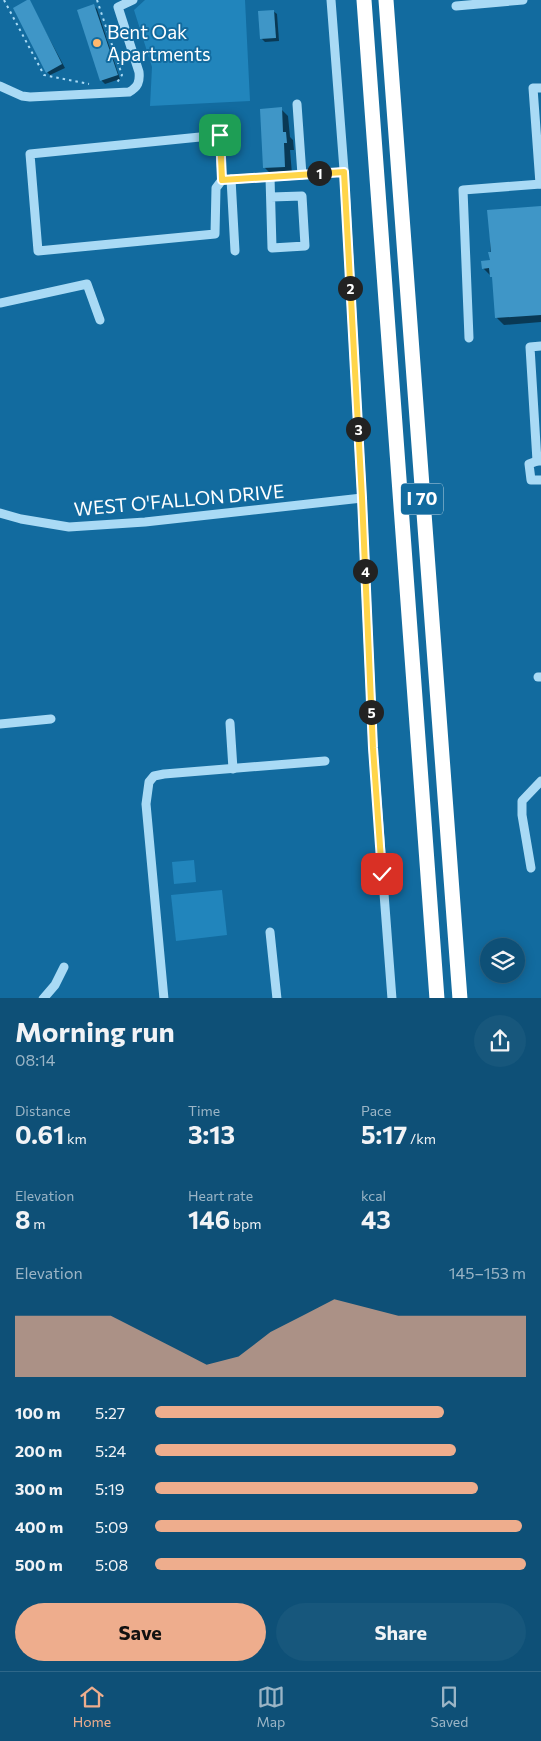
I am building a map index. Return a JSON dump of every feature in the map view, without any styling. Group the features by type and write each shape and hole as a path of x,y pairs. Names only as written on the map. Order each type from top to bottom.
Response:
{"highway":[{"name":"I 70","path":"364,0 436,998"},
{"name":"I 70","path":"386,0 460,998"}],"street":[{"path":"0,86 22,96 30,97 129,92 140,81 140,72 118,8 133,0"},
{"path":"331,0 344,172 362,498 373,748 392,998"},
{"path":"456,6 523,0"},
{"path":"469,338 463,190 541,184 533,88 541,88"},
{"path":"297,104 302,174"},
{"path":"235,251 226,179 220,135 30,154 38,251 215,234 216,188 226,179 344,172"},
{"path":"270,177 270,197 272,248 305,246 302,196 270,197"},
{"path":"0,303 87,284 100,320"},
{"path":"541,346 530,347 539,461 530,464 531,480 541,480"},
{"name":"WEST O'FALLON DRIVE","path":"0,513 21,519 68,527 145,522 362,498"},
{"path":"0,724 51,719"},
{"path":"230,723 233,769"},
{"path":"164,998 146,804 149,782 154,776 164,774 325,761"},
{"path":"531,868 522,815 522,801 541,781"},
{"path":"270,932 276,998"},
{"path":"43,998 55,984 64,966"}],"path":[{"path":"4,0 44,75 90,84"},
{"path":"97,0 122,75 115,85"}],"shaded area":[{"path":"145,0 245,0 250,101 150,106 152,67 134,10"},
{"path":"194,860 196,882 174,884 172,862"},
{"path":"222,890 227,935 176,941 171,895"}],"building":[{"name":"Bent Oak Apartments","path":"30,0 62,64 46,73 13,8"},
{"name":"Bent Oak Apartments","path":"94,4 118,75 100,81 77,10"},
{"path":"274,10 276,38 260,39 258,11"},
{"path":"282,107 283,132 286,132 287,143 284,143 285,167 263,168 260,109"},
{"path":"541,206 541,315 495,318 492,277 490,277 489,268 482,269 481,261 490,260 488,252 491,252 487,210"}],"place":[{"name":"Bent Oak Apartments","path":"97,43"}],"route":[{"path":"220,135 222,180 344,172 362,498 373,748 382,874"}]}
